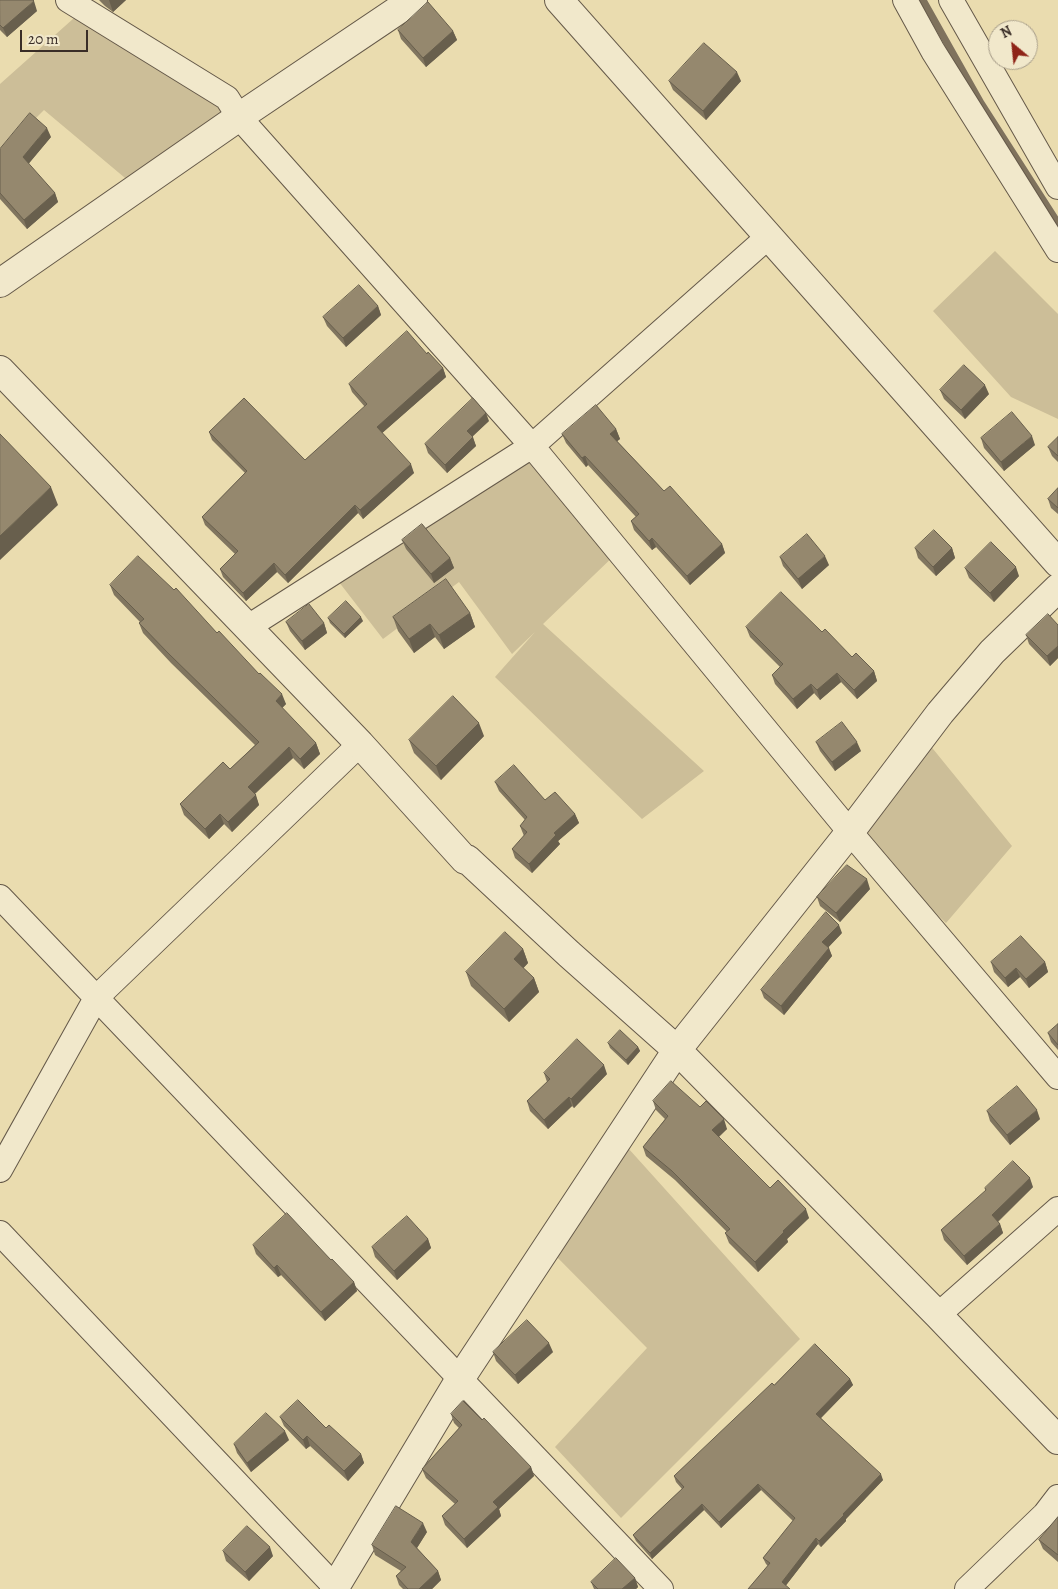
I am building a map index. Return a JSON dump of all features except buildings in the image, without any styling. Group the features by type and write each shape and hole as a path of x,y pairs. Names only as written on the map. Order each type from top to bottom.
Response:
{"street":[{"path":"68,0 227,98 240,116 532,446 850,832 1058,1077"},
{"path":"0,283 240,116 413,0"},
{"path":"559,0 1058,563"},
{"path":"905,0 933,52 1058,250"},
{"path":"951,0 1058,187"},
{"path":"248,627 532,446 768,237"},
{"path":"0,370 360,744 465,860 467,859 569,954 677,1050 938,1315 1058,1440"},
{"path":"0,1232 336,1588 460,1379 677,1050 850,832 940,713 992,652 1058,588"},
{"path":"0,1170 96,998 360,744"},
{"path":"0,897 661,1589"},
{"path":"938,1315 1058,1209"},
{"path":"967,1589 1045,1514 1058,1497"}],"shaded area":[{"path":"83,10 237,113 137,188 44,110 0,154 0,84"},
{"path":"995,251 1058,314 1058,419 1011,397 933,311"},
{"path":"532,446 619,551 543,624 704,771 642,819 495,677 535,632 512,654 459,582 383,639 332,573"},
{"path":"929,744 1012,846 946,923 850,832"},
{"path":"619,1138 800,1339 621,1518 555,1447 647,1348 547,1247"}],"waterway":[{"path":"923,0 981,103 1058,223"}]}
